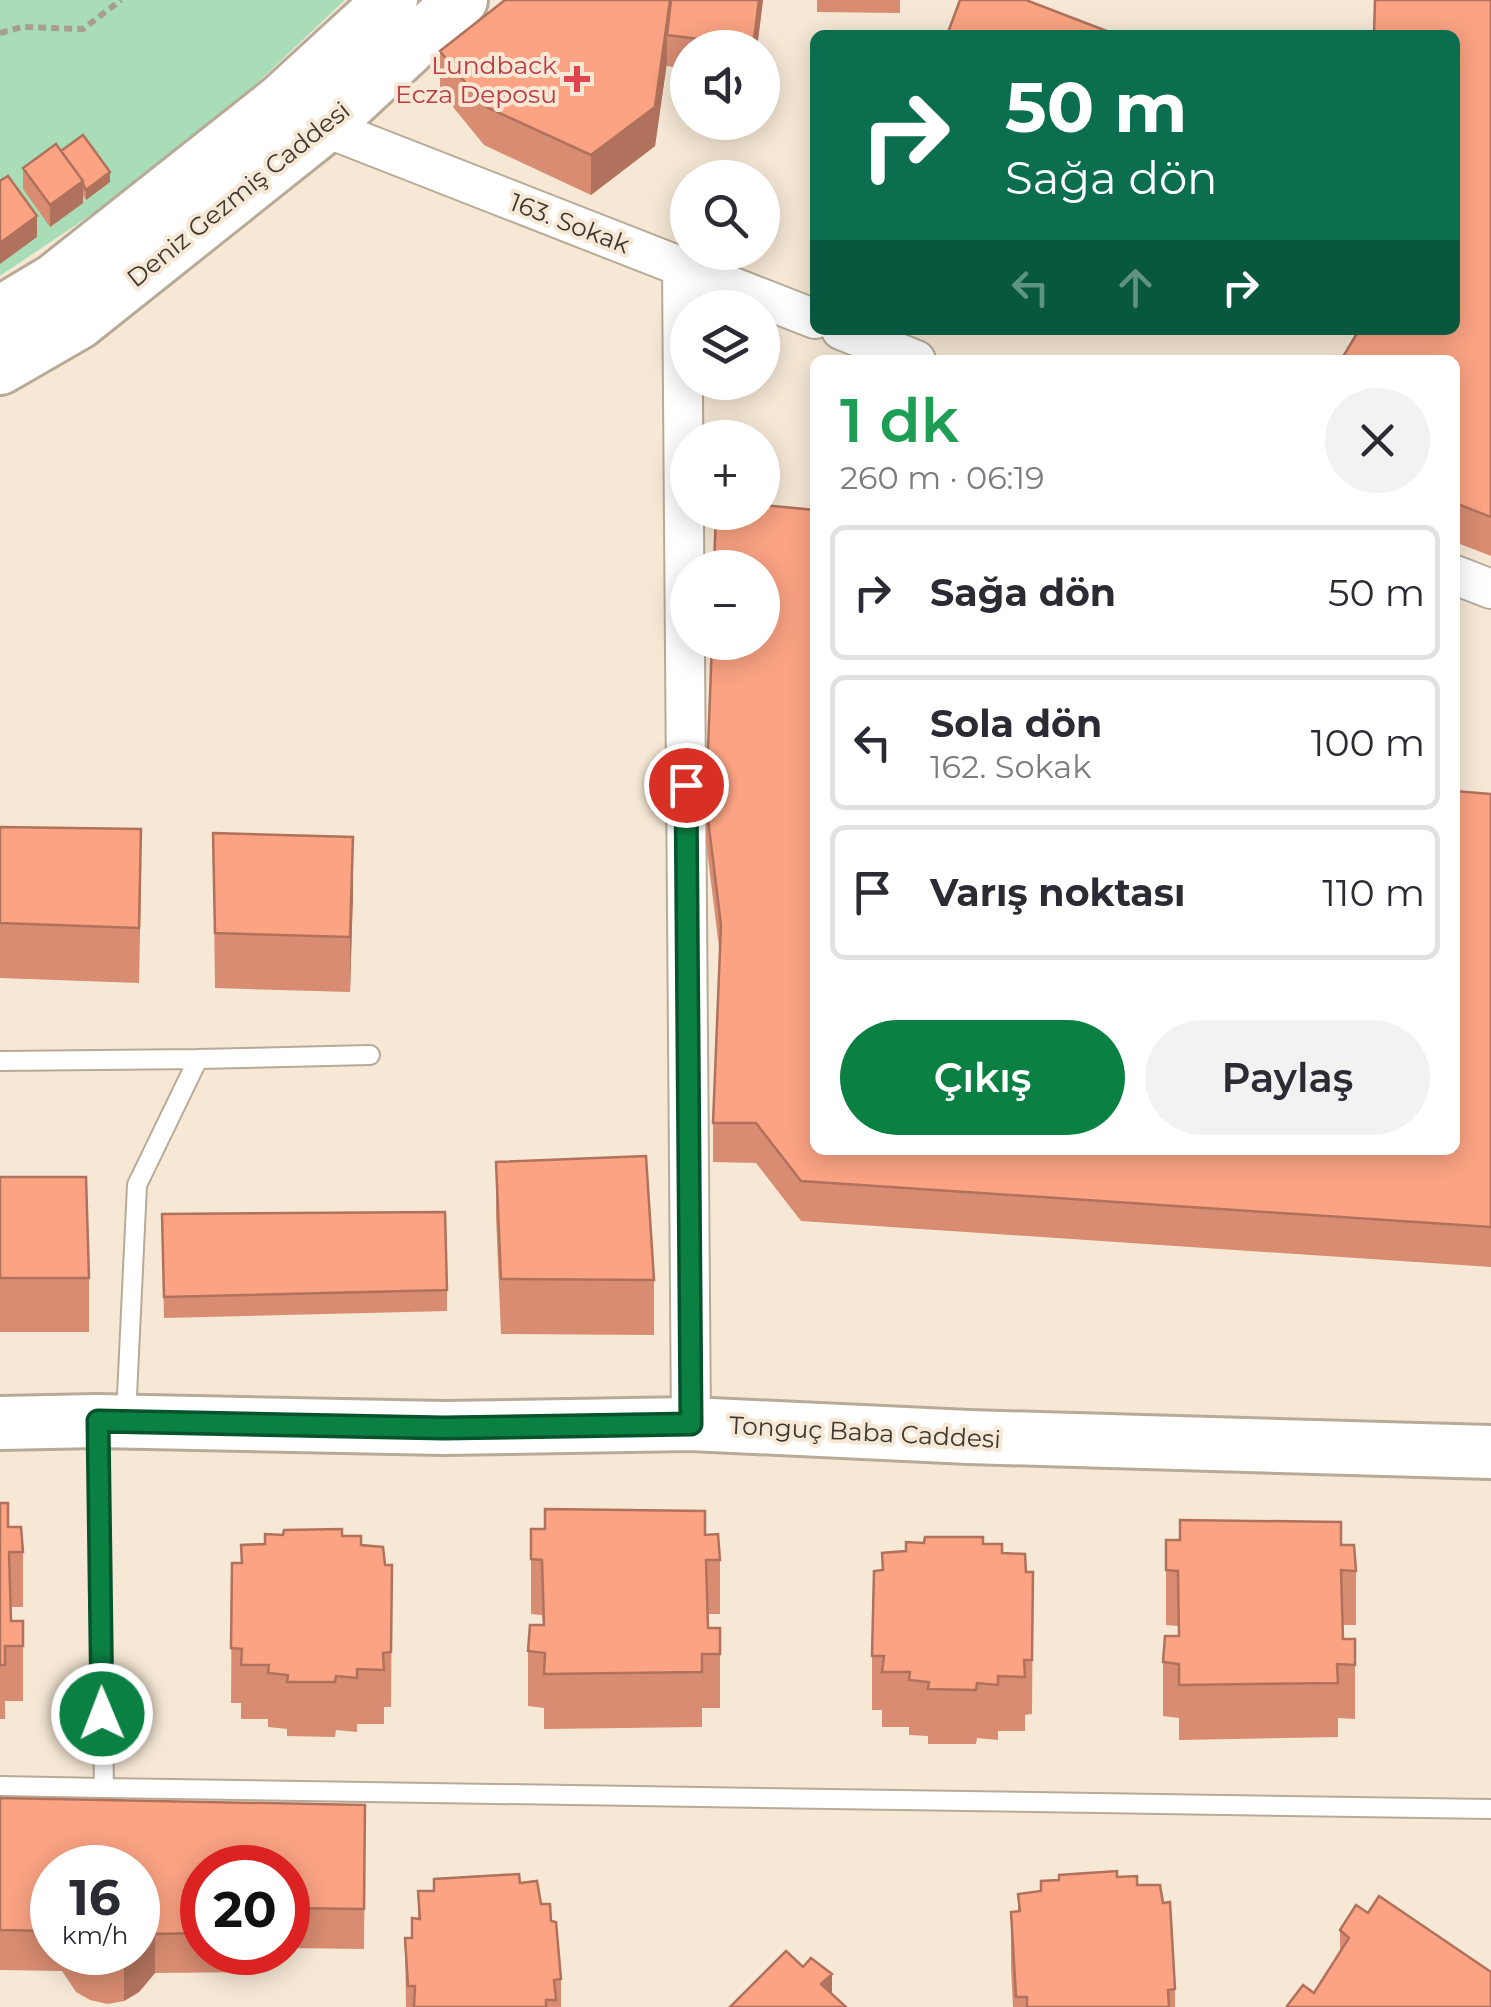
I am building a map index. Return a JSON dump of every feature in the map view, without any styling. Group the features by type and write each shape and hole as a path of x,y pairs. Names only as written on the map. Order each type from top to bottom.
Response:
{"street":[{"name":"Deniz Gezmiş Caddesi","path":"0,313 54,280 281,101 391,0"},
{"name":"Deniz Gezmiş Caddesi","path":"0,368 78,324 324,127 461,0"},
{"name":"163. Sokak","path":"324,127 670,261"},
{"path":"682,270 691,1424"},
{"name":"163. Sokak","path":"692,270 810,318"},
{"path":"854,335 904,355"},
{"path":"1460,577 1491,589"},
{"name":"Tonguç Baba Caddesi","path":"0,1423 444,1428 691,1424 969,1437 1491,1452"}],"lane":[{"path":"0,1061 370,1054"},
{"path":"104,1788 112,1422 137,1186 198,1059"},
{"path":"0,1786 1491,1809"}],"path":[{"path":"0,33 22,27 82,29 121,0"}],"green space":[{"path":"0,0 345,0 183,153 0,276"}],"building":[{"path":"505,0 670,0 655,107 591,155 484,106 440,51"},
{"path":"671,0 759,0 755,30 670,30 667,35"},
{"path":"960,0 1026,0 1104,30 949,30"},
{"path":"1375,0 1491,0 1491,517 1460,505 1460,355 1344,355 1356,335 1460,335 1460,30 1374,30"},
{"path":"83,135 110,172 86,190 61,151"},
{"path":"56,144 83,181 50,205 23,168"},
{"path":"8,176 37,216 0,243 0,181"},
{"path":"780,507 810,510 810,1155 1460,1155 1460,791 1491,794 1491,1227 801,1181 756,1123 713,1123 721,925 706,803 711,660 780,660 780,550 715,550 715,530 780,530"},
{"path":"0,827 141,829 139,928 0,923"},
{"path":"213,833 353,837 350,937 215,933"},
{"path":"646,1156 654,1280 501,1279 496,1162"},
{"path":"0,1177 86,1177 89,1278 0,1278"},
{"path":"445,1212 447,1290 164,1297 162,1214"},
{"path":"0,1503 8,1503 8,1527 21,1527 23,1552 9,1552 11,1621 23,1621 23,1646 5,1646 5,1665 0,1665"},
{"path":"545,1509 705,1511 705,1535 718,1534 720,1560 706,1560 708,1628 720,1628 720,1654 702,1654 702,1672 544,1674 545,1653 528,1651 530,1625 544,1625 542,1560 531,1559 531,1529 545,1529"},
{"path":"1180,1520 1341,1522 1341,1545 1354,1545 1356,1571 1341,1570 1343,1639 1355,1639 1355,1665 1337,1664 1338,1683 1179,1685 1179,1664 1163,1662 1165,1636 1179,1636 1178,1571 1166,1570 1166,1540 1180,1540"},
{"path":"342,1529 342,1536 361,1536 361,1545 383,1547 385,1565 392,1565 391,1652 383,1653 384,1670 357,1669 357,1678 336,1676 335,1682 287,1682 288,1675 268,1673 269,1665 241,1665 242,1649 231,1648 232,1563 242,1563 241,1545 265,1544 265,1534 283,1535 284,1530"},
{"path":"925,1537 983,1537 983,1544 1002,1544 1002,1553 1025,1554 1026,1572 1033,1572 1032,1660 1024,1660 1025,1677 998,1676 998,1685 977,1683 976,1690 928,1689 929,1682 909,1680 910,1672 882,1672 884,1656 872,1656 874,1571 883,1570 882,1553 906,1551 906,1542 924,1543"},
{"path":"0,1798 365,1805 364,1909 310,1908 310,1845 180,1845 180,1933 160,1934 160,1845 30,1845 30,1931 0,1930"},
{"path":"1117,1871 1117,1877 1137,1876 1137,1885 1160,1885 1163,1903 1170,1902 1175,1989 1168,1990 1169,2007 1027,2007 1027,1997 1016,1997 1011,1912 1020,1911 1018,1894 1041,1891 1041,1881 1059,1880 1059,1875"},
{"path":"519,1874 520,1883 537,1881 541,1904 550,1904 551,1921 556,1922 561,1979 554,1980 556,2000 546,2000 546,2007 414,2007 415,1986 408,1986 405,1938 412,1938 412,1918 420,1919 418,1891 434,1891 434,1879"},
{"path":"1379,1896 1491,1972 1491,2007 1287,2006 1303,1985 1314,1993 1349,1938 1340,1930 1356,1905 1368,1913"},
{"path":"786,1951 803,1967 811,1958 832,1974 821,1984 846,2007 730,2007"}],"place":[{"name":"Lundback Ecza Deposu","path":"577,79"}],"route":[{"path":"102,1714 98,1421 444,1428 691,1424 686,785"}]}
